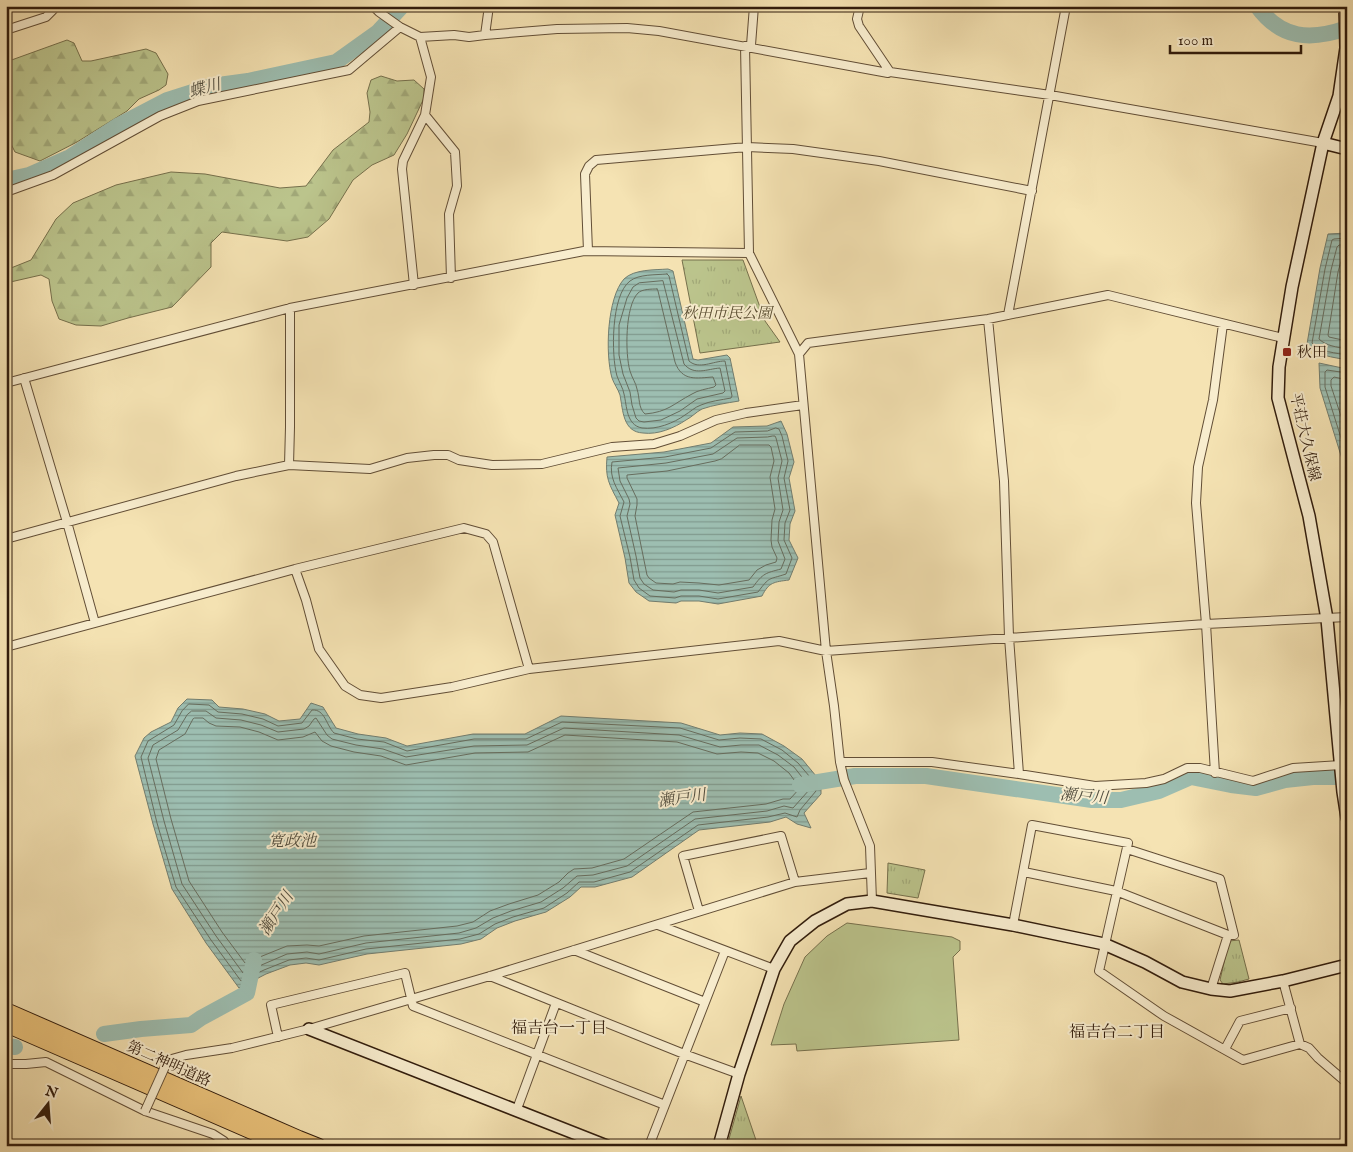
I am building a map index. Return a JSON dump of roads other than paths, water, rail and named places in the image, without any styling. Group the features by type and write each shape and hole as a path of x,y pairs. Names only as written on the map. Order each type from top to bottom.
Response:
{"highway":[{"name":"第二神明道路","path":"6,1010 319,1146"},
{"name":"第二神明道路","path":"6,1025 284,1146"}],"street":[{"path":"6,30 46,17 53,10 51,6"},
{"path":"485,35 489,6"},
{"path":"745,46 751,45 754,6"},
{"path":"860,6 857,19 859,26 890,72"},
{"path":"1008,315 1066,6"},
{"name":"平荘大久保線","path":"1345,6 1346,48 1339,96 1323,143 1292,287 1279,367 1278,398 1309,516 1327,619 1347,818"},
{"path":"376,9 400,28 420,37 454,35 469,37 557,29 627,28 659,31 888,74 890,72 1050,95 1347,148"},
{"path":"6,192 53,176 160,116 198,101 348,70 400,28"},
{"path":"414,285 402,169 403,161 425,115 431,77 420,37"},
{"path":"745,46 749,253 799,354 826,651 840,762 844,780 870,846 872,901"},
{"path":"425,115 455,152 457,186 449,214 452,278"},
{"path":"588,251 585,174 589,166 596,160 747,147 793,149 879,161 1032,191"},
{"path":"6,382 290,308 588,251 749,253"},
{"path":"799,354 808,343 988,319 1108,295 1283,338"},
{"path":"289,465 290,308"},
{"path":"988,319 1004,480 1009,638 1019,774"},
{"path":"1215,772 1196,503 1198,466 1213,400 1223,324"},
{"path":"24,378 68,522 95,623"},
{"path":"6,539 236,476 289,465 370,469 407,458 434,455 448,455 459,460 492,465 542,464 612,447 654,444 680,436 716,420 746,413 803,405"},
{"path":"6,647 295,569 464,528 486,534 493,542 529,669"},
{"path":"295,569 306,600 319,649 345,686 360,695 380,698 452,687 529,669 779,641 826,651 1206,624 1347,617"},
{"path":"840,762 932,762 1095,786 1146,783 1164,779 1187,768 1200,768 1253,781 1293,768 1341,767"},
{"path":"1013,925 1032,825 1128,843 1099,971 1164,1016 1243,1060 1300,1044 1309,1048 1347,1082"},
{"path":"699,911 682,856 782,836 794,882"},
{"path":"1024,872 1116,891 1228,935 1234,935 1220,879 1127,849"},
{"path":"145,1111 168,1060 186,1055 232,1048 309,1029 490,976 794,882 870,873"},
{"path":"719,1146 739,1074 774,969 790,941 815,921 847,904 872,901 1013,925 1104,944 1145,962 1182,982 1211,989 1230,991 1283,981 1347,965"},
{"path":"658,925 774,969"},
{"path":"1211,989 1228,935"},
{"path":"574,950 705,1002"},
{"path":"649,1146 725,951"},
{"path":"278,1037 271,1006 404,973 413,1006 665,1105"},
{"path":"490,976 556,1004 739,1074"},
{"path":"1283,981 1300,1044"},
{"path":"517,1110 556,1004"},
{"path":"1225,1049 1240,1020 1291,1008"},
{"path":"309,1029 608,1146"},
{"path":"6,1064 46,1062 145,1111 213,1134 224,1141 227,1146"}],"water":[{"path":"1347,233 1347,360 1319,354 1307,344 1328,234"},
{"path":"668,269 673,271 693,359 698,360 727,355 730,358 739,401 702,409 681,423 666,430 654,433 636,432 631,429 625,420 620,395 612,378 608,341 611,312 618,288 624,279 633,273"},
{"path":"1319,363 1347,369 1347,475 1320,388"},
{"path":"781,421 787,434 794,462 789,478 795,511 790,524 789,540 798,558 789,580 773,584 767,588 762,596 718,604 699,601 681,601 676,603 649,601 636,592 629,583 615,515 619,503 608,481 607,457 664,452 711,443 733,427 767,426"},
{"name":"寛政池","path":"187,699 212,700 219,707 243,709 265,714 279,721 300,719 311,703 323,707 336,728 358,734 386,738 407,746 473,734 525,734 561,716 681,723 720,735 740,733 762,734 802,759 821,782 821,794 804,813 811,828 797,824 786,817 770,822 699,830 632,877 595,887 581,887 570,897 546,912 497,928 481,939 461,944 367,954 319,965 306,963 290,965 266,974 239,988 206,943 172,889 135,756 144,738 151,732 171,722 178,708"}],"waterway":[{"name":"蝶川","path":"6,180 29,175 70,157 119,125 167,100 211,86 248,81 336,62 378,32 402,6"},
{"name":"蝶川","path":"1257,6 1276,25 1286,31 1297,34 1321,35 1347,28"},
{"name":"瀬戸川","path":"800,785 855,776 926,776 1092,800 1121,800 1159,791 1191,777 1256,788 1285,780 1313,777 1347,777"},
{"name":"瀬戸川","path":"104,1034 191,1025 247,993 254,960"},
{"name":"瀬戸川","path":"6,1046 15,1047"}],"place":[{"name":"秋田","path":"1287,352"}],"district":[{"name":"福吉台一丁目","path":"559,1029"},
{"name":"福吉台二丁目","path":"1117,1033"}],"park label":[{"name":"秋田市民公園","path":"727,313"}]}
